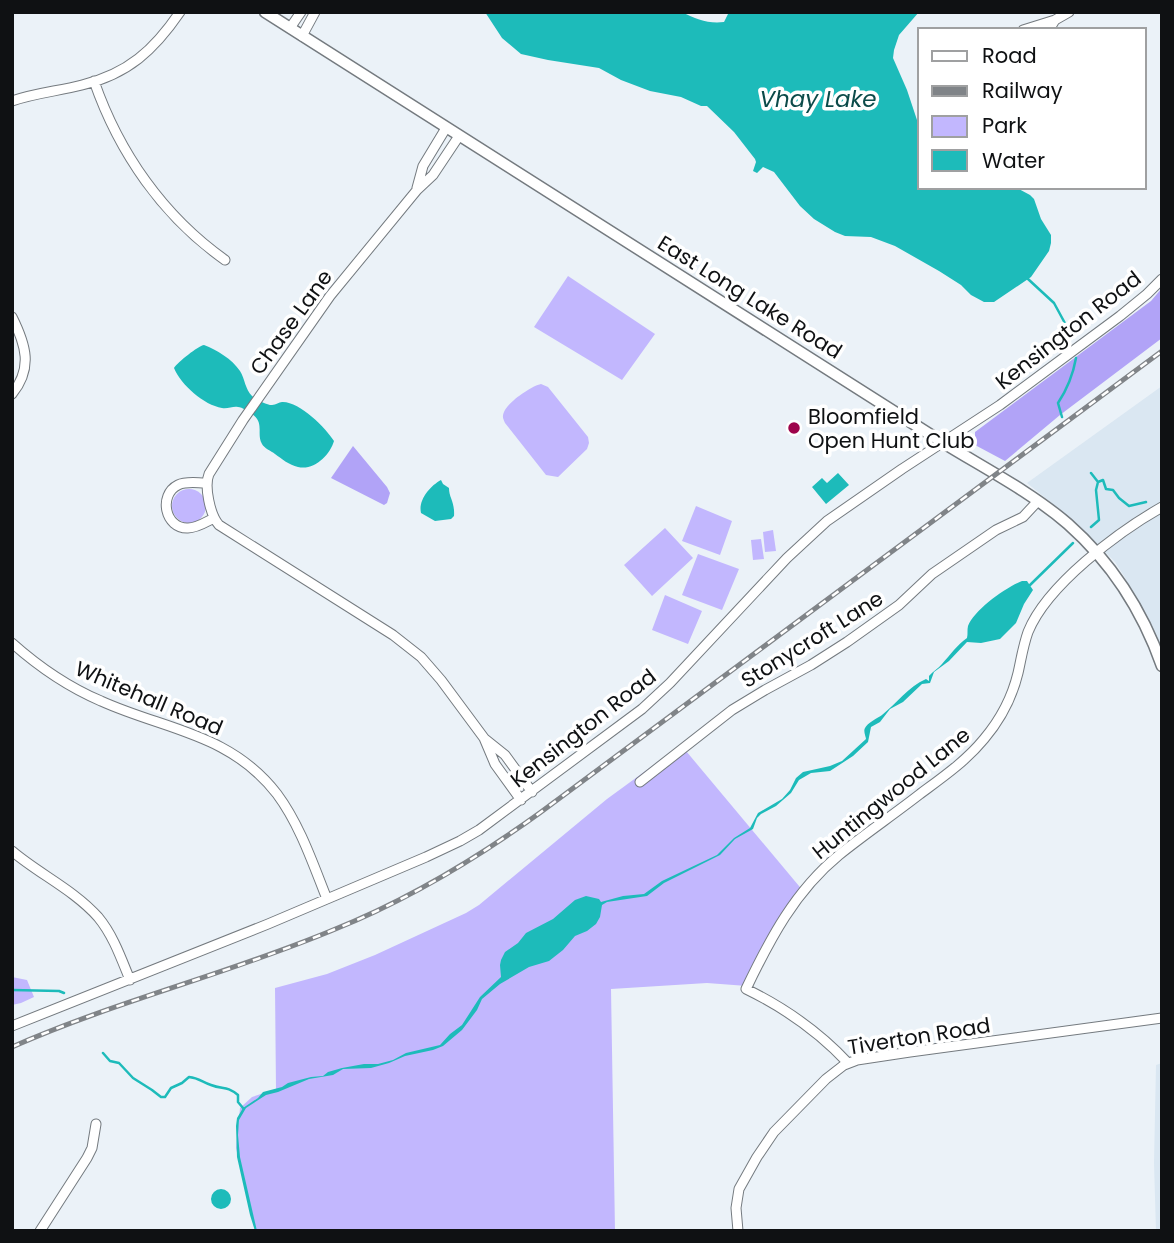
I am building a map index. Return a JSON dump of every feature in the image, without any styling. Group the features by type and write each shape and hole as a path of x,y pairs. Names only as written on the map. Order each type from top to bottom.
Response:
{"main road":[{"name":"East Long Lake Road","path":"265,12 1003,479 1066,523 1110,569 1138,612 1162,666"}],"street":[{"path":"12,101 94,81 123,69 145,55 160,40 180,12"},
{"path":"290,28 301,12"},
{"path":"302,36 315,12"},
{"path":"1029,28 1055,20 1069,12"},
{"path":"1050,28 1055,20"},
{"path":"94,81 114,129 143,179 178,220 225,260"},
{"name":"Chase Lane","path":"416,190 423,166 446,128"},
{"name":"Chase Lane","path":"205,483 243,420 341,281 416,190 433,176 459,136"},
{"name":"Kensington Road","path":"12,1026 209,949 327,899 460,841 488,824 642,709 670,683 787,558 827,521 1000,405 1120,316 1162,279"},
{"path":"12,317 23,342 26,360 22,378 12,394"},
{"path":"214,518 198,526 183,528 171,521 166,510 166,499 177,486 205,483 214,518 219,525 410,647 432,668 484,738 495,764 521,800"},
{"name":"Stonycroft Lane","path":"640,782 733,710 847,642 899,605 932,574 996,530 1023,517 1037,502"},
{"path":"1096,553 1128,528 1162,507"},
{"name":"Huntingwood Lane","path":"848,1063 817,1034 746,989 785,915 821,873 838,857 950,773 987,736 1009,700 1027,636 1036,616 1055,591 1096,553"},
{"name":"Whitehall Road","path":"12,643 70,686 119,708 205,738 252,768 270,786 288,812 327,899"},
{"path":"484,738 505,755 532,792"},
{"path":"12,851 83,903 98,918 111,937 130,980"},
{"name":"Tiverton Road","path":"738,1231 736,1208 739,1189 766,1142 814,1091 836,1070 848,1063 1162,1018"},
{"path":"40,1231 87,1158 92,1148 96,1124"}],"shaded area":[{"path":"1162,288 1162,338 1060,415 1005,461 975,445 975,432 1151,301"},
{"path":"1162,386 1162,654 1115,562 1075,522 1027,483"},
{"path":"353,446 387,487 390,493 384,505 331,478"},
{"path":"1162,1063 1162,1231 1156,1231 1156,1065"}],"green space":[{"path":"568,276 655,334 622,380 534,327"},
{"path":"541,384 548,387 588,437 587,449 558,477 546,475 503,418 506,408 514,400"},
{"path":"189,489 201,494 206,506 201,518 189,523 177,518 172,506 177,494"},
{"path":"696,506 732,521 720,555 682,541"},
{"path":"665,528 693,558 652,596 624,565"},
{"path":"773,530 776,551 765,552 763,532"},
{"path":"761,539 764,559 753,560 751,540"},
{"path":"698,554 739,569 722,610 682,595"},
{"path":"665,595 702,611 688,644 652,630"},
{"path":"681,745 804,892 747,986 707,983 611,989 615,1231 255,1231 236,1148 240,1108 252,1097 276,1089 275,988 327,974 466,913 607,799"},
{"path":"12,977 27,980 34,997 12,1005"}],"water":[{"name":"Vhay Lake","path":"485,12 682,12 702,20 724,22 729,12 919,12 899,35 893,58 918,123 918,189 1019,189 1034,199 1041,219 1051,235 1049,251 1031,277 994,302 984,302 939,271 895,246 871,237 845,236 814,219 800,206 774,172 763,167 757,173 753,171 755,159 734,132 707,106 650,91 599,68 521,54 502,38"},
{"path":"204,345 233,363 252,396 261,402 270,405 289,403 304,410 334,441 329,452 310,467 292,465 263,445 258,421 252,414 240,407 215,406 194,393 174,368"},
{"path":"838,473 849,485 826,504 812,487 822,478 827,483"},
{"path":"441,480 449,488 454,516 451,519 435,521 421,513 421,503 426,494"},
{"path":"1022,581 1027,581 1033,590 1016,623 1000,639 981,643 967,642 934,672 930,683 922,684 871,727 868,742 853,756 830,771 811,773 799,780 791,793 761,814 753,829 735,839 720,855 664,883 647,896 602,905 596,924 575,936 549,961 529,967 500,984 482,999 462,1030 443,1046 371,1068 343,1069 333,1075 309,1079 266,1095 246,1108 239,1120 238,1135 255,1231 237,1157 236,1126 243,1108 263,1092 288,1083 323,1076 342,1068 378,1064 406,1053 440,1045 462,1025 480,997 501,977 500,965 505,952 526,933 553,919 575,900 586,896 601,902 644,894 662,881 717,855 734,838 750,828 758,813 782,799 803,772 842,761 866,739 864,729 868,724 914,686 926,679 929,681 929,676 967,638 971,620 984,606"},
{"path":"217,1189 225,1189 231,1199 225,1209 217,1209 211,1203 211,1195"}],"waterway":[{"path":"1028,279 1054,303 1073,338"},
{"path":"1062,417 1058,403 1070,381 1076,358"},
{"path":"1091,473 1098,482"},
{"path":"1091,527 1099,520 1096,490 1098,482 1103,480 1106,489 1113,490 1129,506 1146,502"},
{"path":"1030,585 1073,543"},
{"path":"12,990 64,993"},
{"path":"103,1053 110,1061 119,1063 133,1078 161,1097 165,1097 171,1088 189,1077 234,1092 243,1108"}],"railway":[{"path":"12,1047 333,930 388,906 466,862 541,812 1162,351"}],"place":[{"name":"Bloomfield Open Hunt Club","path":"794,428"}]}
